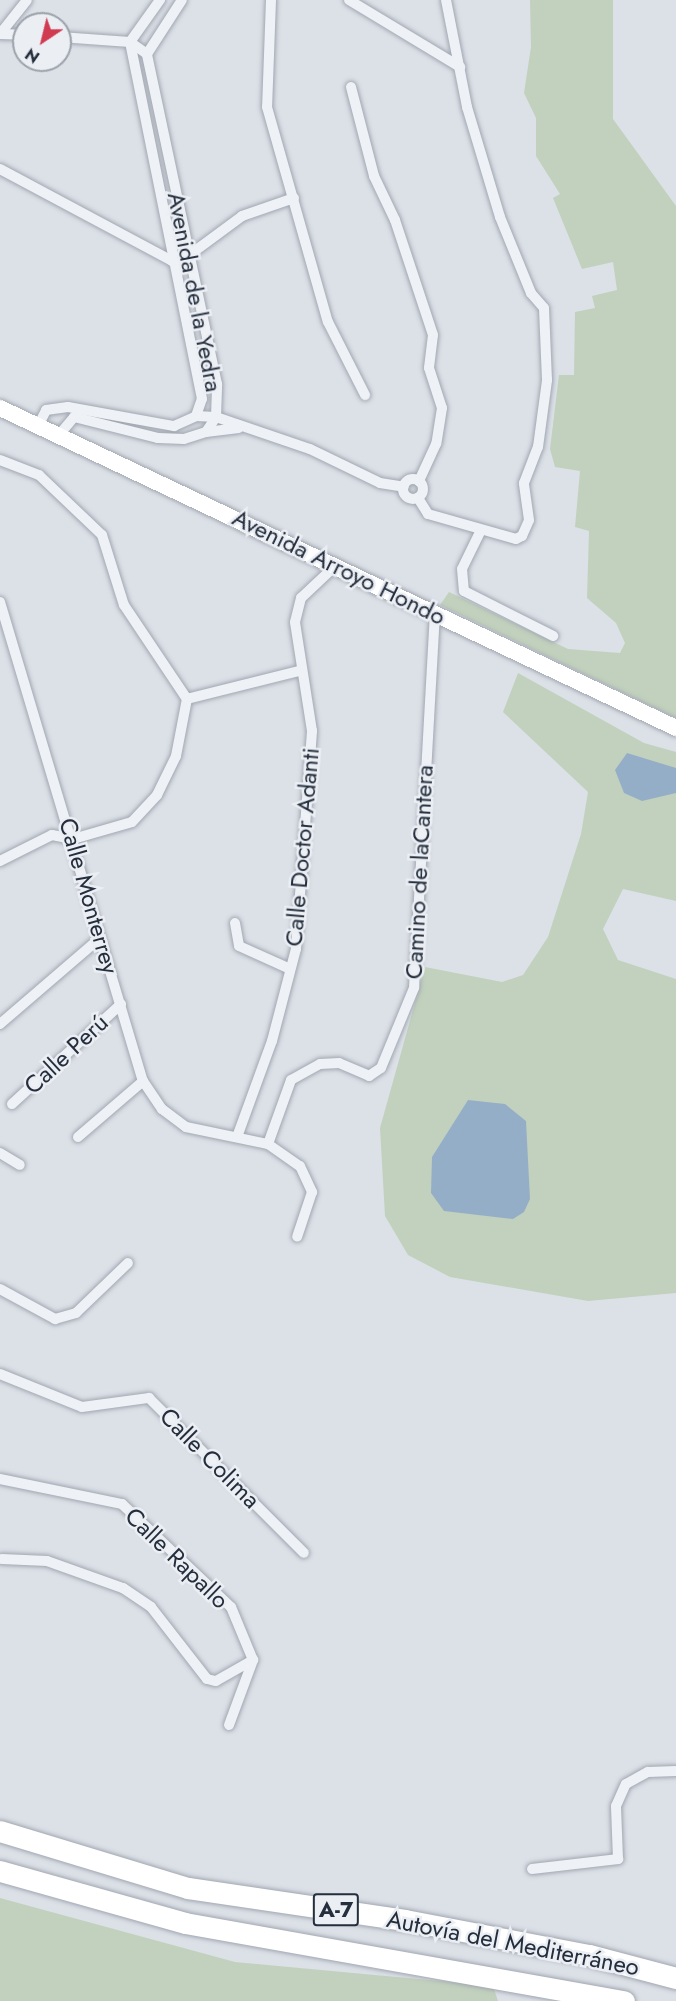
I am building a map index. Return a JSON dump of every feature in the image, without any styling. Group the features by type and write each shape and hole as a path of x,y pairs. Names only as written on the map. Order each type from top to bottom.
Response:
{"highway":[{"name":"Autovía del Mediterráneo","path":"0,1831 188,1888 416,1922 589,1955 676,1978"},
{"name":"Autovía del Mediterráneo","path":"0,1871 185,1923 624,2001"}],"main road":[{"name":"Avenida Arroyo Hondo","path":"0,408 676,728"}],"street":[{"path":"0,34 27,0"},
{"path":"130,42 160,0"},
{"path":"72,38 130,42 147,54 182,0"},
{"path":"349,0 460,67"},
{"path":"418,498 428,514 516,539 529,519 524,483 538,447 547,380 544,308 531,293 500,217 460,67 446,0"},
{"path":"272,1 267,107 328,322 365,395"},
{"name":"Avenida de la Yedra","path":"38,426 42,414 55,406 174,426 196,416 202,399 172,261 130,42"},
{"name":"Avenida de la Yedra","path":"147,54 188,256 217,384 216,417 206,432"},
{"path":"351,87 374,176 395,220 434,335 429,368 442,408 436,444 419,481 423,490 418,498"},
{"path":"0,169 172,261 188,256 242,216 294,198"},
{"path":"196,416 216,417 240,428 310,449 380,483 404,487"},
{"path":"59,435 74,417 158,438 240,428"},
{"path":"0,460 39,475 102,536 124,605 187,699 176,756 157,795 132,822 73,839 52,835 0,861"},
{"path":"404,487 410,480 419,481"},
{"path":"404,487 408,498 418,498"},
{"path":"481,530 462,569 464,591 553,636"},
{"name":"Calle Doctor Adanti","path":"237,1137 272,1041 288,968 296,949 312,731 299,671 295,622 301,598 335,566"},
{"name":"Calle Monterrey","path":"0,602 73,839 143,1082 162,1109 186,1127 237,1137"},
{"name":"Camino de laCantera","path":"268,1144 291,1080 320,1064 339,1063 369,1076 381,1068 414,988 435,614"},
{"path":"187,699 299,671"},
{"path":"234,923 239,945 288,968"},
{"path":"0,1024 100,938"},
{"name":"Calle Perú","path":"12,1104 121,1004"},
{"path":"78,1137 143,1082"},
{"path":"237,1137 268,1144 300,1166 312,1192 297,1237"},
{"path":"0,1153 20,1165"},
{"path":"0,1289 55,1319 76,1313 128,1263"},
{"name":"Calle Colima","path":"0,1374 82,1407 148,1398 304,1553"},
{"name":"Calle Rapallo","path":"0,1479 122,1504 231,1607 253,1660"},
{"path":"2,1559 46,1561 123,1588 151,1607 207,1680 216,1681 253,1660"},
{"path":"229,1725 253,1660"},
{"path":"532,1869 618,1859 616,1806 626,1784 648,1772 676,1771"}],"green space":[{"path":"530,0 613,0 613,119 676,206 676,718 440,605 449,592 568,649 620,653 625,643 616,623 587,598 589,531 575,527 580,471 555,467 550,449 559,375 574,375 575,312 595,308 592,296 617,290 613,262 582,269 553,198 560,194 536,156 536,118 524,93 531,47"},
{"path":"518,673 644,743 676,752 676,901 623,889 603,929 618,960 676,979 676,1293 588,1301 450,1277 408,1255 385,1216 380,1128 425,967 502,982 523,975 548,937 581,834 588,792 503,712"},
{"path":"0,1898 235,1962 493,1986 498,2001 0,2001"}],"water":[{"path":"627,753 676,768 676,793 642,801 624,793 615,770"},
{"path":"468,1100 505,1104 526,1121 530,1199 524,1212 513,1219 444,1211 431,1193 432,1157"}]}
